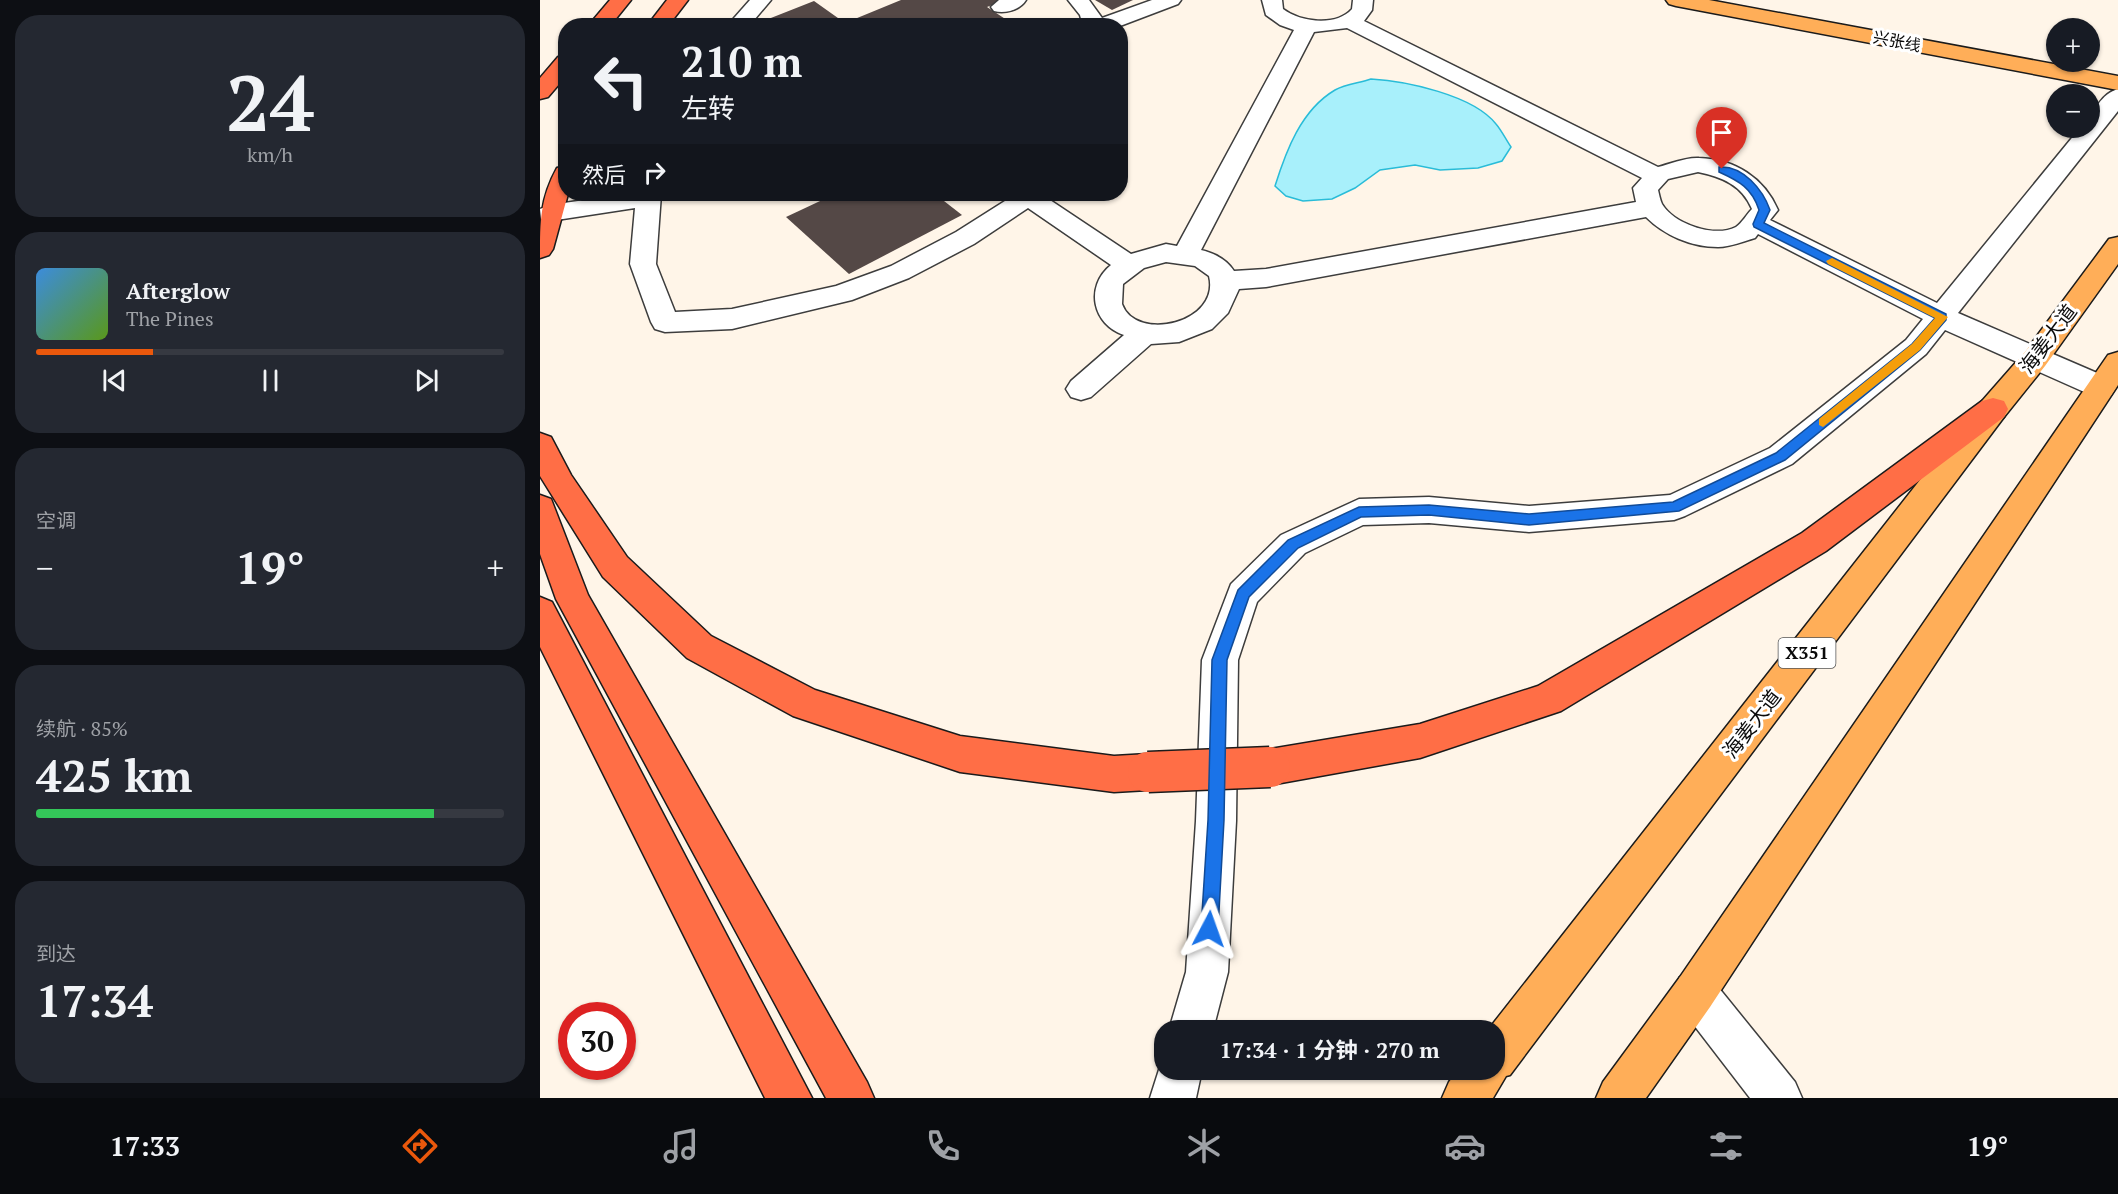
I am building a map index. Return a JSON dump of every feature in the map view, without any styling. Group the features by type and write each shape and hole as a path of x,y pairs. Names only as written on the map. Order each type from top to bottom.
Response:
{"highway":[{"path":"605,18 621,0"},
{"path":"663,18 678,0"},
{"path":"540,92 558,71"},
{"path":"540,249 558,186"},
{"path":"540,446 559,483 615,567 699,647 806,704 960,754 1114,774 1270,767 1420,741 1548,699 1814,542 1993,409"},
{"path":"540,508 573,599 850,1098"},
{"path":"540,612 789,1098"}],"main road":[{"name":"兴张线","path":"1676,0 2118,83"},
{"name":"海姜大道","path":"1505,1045 1993,409 2035,358 2118,245"},
{"path":"1619,1098 1695,992 2109,374"},
{"path":"1465,1098 1478,1080"}],"street":[{"path":"744,18 761,0"},
{"path":"1078,0 1091,18"},
{"path":"1121,18 1171,0"},
{"path":"1272,0 1274,11 1281,18 1307,26 1322,27 1349,21 1360,14 1364,6 1363,0"},
{"path":"1349,21 1655,175"},
{"path":"1186,254 1307,26"},
{"path":"1194,1020 1206,972 1216,820 1220,660 1243,594 1293,544 1359,512 1429,510 1529,519 1674,507 1780,456 1916,347 2118,96"},
{"path":"1698,165 1722,169 1744,180 1760,194 1765,210 1758,224 1744,233 1725,237 1702,237 1680,231 1661,221 1649,208 1644,196 1647,184 1655,175 1674,167 1698,165"},
{"path":"550,213 620,201"},
{"path":"649,201 643,264 665,322 732,319 842,294 900,273 965,238 1022,201"},
{"path":"1039,201 1128,264"},
{"path":"1226,281 1266,278 1649,208"},
{"path":"1758,224 1942,317 2035,358 2109,374"},
{"path":"1186,254 1204,259 1218,269 1226,281 1226,298 1215,315 1196,327 1171,333 1145,333 1123,325 1110,311 1106,295 1113,278 1128,264 1146,256 1186,254"},
{"path":"1081,389 1145,333"},
{"path":"1695,992 1779,1098"},
{"path":"1173,1098 1178,1080"}],"water":[{"path":"1371,79 1420,86 1472,105 1496,124 1511,147 1502,161 1478,168 1440,170 1415,165 1380,170 1355,188 1332,199 1303,201 1286,196 1275,186 1284,159 1304,120 1323,98 1335,90"}],"building":[{"path":"901,0 1005,0 987,7 1004,18 857,18"},
{"path":"1095,0 1133,0 1112,10"},
{"path":"814,1 838,18 771,18"},
{"path":"820,201 944,201 962,215 849,274 786,217"}],"slow traffic":[{"path":"1823,422 1916,347 1942,317 1832,261"}],"route":[{"path":"1209,929 1216,820 1220,660 1243,594 1293,544 1359,512 1429,510 1529,519 1674,507 1780,456 1916,347 1942,317 1758,224 1765,210 1760,194 1744,180 1722,169"}]}
